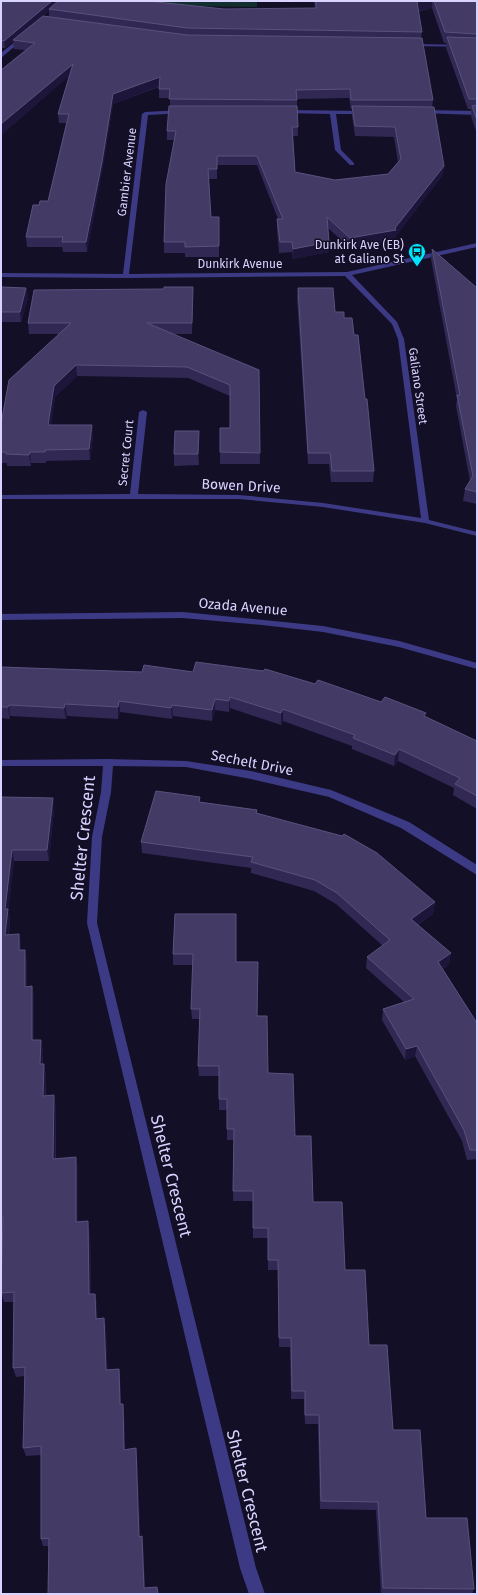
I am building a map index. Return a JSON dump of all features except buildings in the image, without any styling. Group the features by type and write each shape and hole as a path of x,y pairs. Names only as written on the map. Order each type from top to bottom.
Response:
{"street":[{"path":"1,56 31,31"},
{"path":"408,45 477,46"},
{"name":"Gambier Avenue","path":"126,276 145,114 191,112"},
{"path":"278,112 371,112"},
{"path":"333,112 338,150 352,164"},
{"path":"416,112 477,112"},
{"name":"Dunkirk Avenue","path":"1,275 126,276 347,274 477,245"},
{"name":"Galiano Street","path":"347,274 395,323 398,331 405,371 425,521"},
{"name":"Secret Court","path":"134,496 143,412"},
{"name":"Bowen Drive","path":"1,498 134,496 239,497 323,505 425,521 477,534"},
{"name":"Ozada Avenue","path":"1,617 183,615 262,622 323,629 391,643 477,666"},
{"name":"Sechelt Drive","path":"1,763 108,762 186,764 251,775 331,794 405,825 466,862 477,871"},
{"name":"Shelter Crescent","path":"108,762 106,792 97,837 92,924 246,1560 257,1594"}],"green space":[{"path":"166,1 257,1 257,7 181,6 165,3"}],"place":[{"name":"Dunkirk Ave (EB) at Galiano St","path":"417,267"}]}
